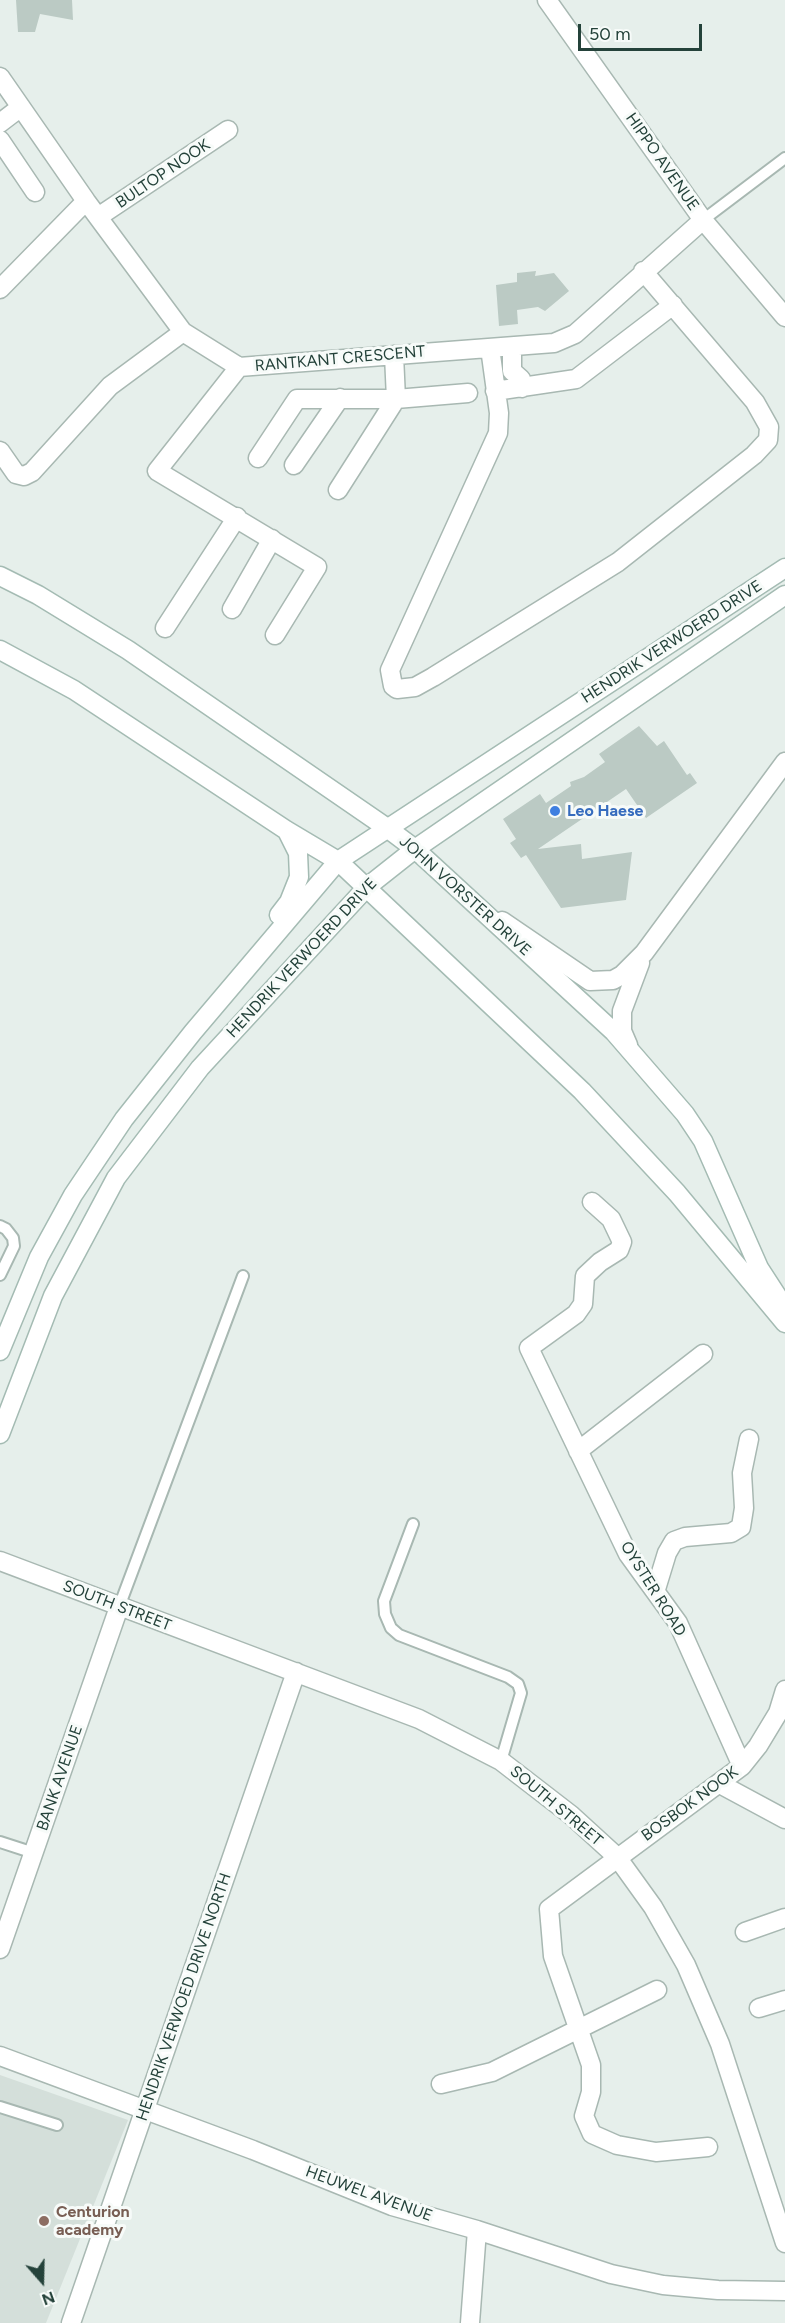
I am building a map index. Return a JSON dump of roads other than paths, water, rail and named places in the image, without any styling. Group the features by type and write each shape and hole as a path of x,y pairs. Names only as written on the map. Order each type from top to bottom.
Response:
{"street":[{"name":"HIPPO AVENUE","path":"551,1 703,220 785,317"},
{"name":"RANTKANT CRESCENT","path":"0,77 86,201 183,332 239,368 555,343 575,334 643,271 703,220"},
{"path":"0,123 21,107"},
{"name":"BULTOP NOOK","path":"98,217 228,130"},
{"path":"0,140 35,192"},
{"path":"0,289 86,201"},
{"path":"490,348 499,413 498,433 390,670 389,677 397,689 415,687 433,677 618,562 754,455 768,440 769,427 755,402 643,271"},
{"path":"495,391 564,382 582,375 673,305"},
{"path":"0,451 16,474 24,476 32,472 110,386 183,332"},
{"path":"512,348 512,371 521,379 522,388"},
{"path":"338,490 396,399 394,355"},
{"path":"239,368 157,471 317,567 275,635"},
{"path":"258,458 297,399 396,399 468,393"},
{"path":"294,465 340,398"},
{"path":"165,628 237,517"},
{"path":"232,609 272,539"},
{"name":"HENDRIK VERWOERD DRIVE","path":"0,1351 39,1257 73,1195 124,1119 193,1032 338,861 725,610 785,568"},
{"name":"JOHN VORSTER DRIVE","path":"0,576 38,595 128,650 387,828 415,849 628,1045 685,1114 702,1141 759,1268 785,1308"},
{"name":"HENDRIK VERWOERD DRIVE","path":"0,1434 54,1296 116,1178 200,1068 366,887 415,849 785,596"},
{"path":"0,650 74,690 286,830 338,861 582,1091 677,1193 759,1288 785,1323"},
{"path":"466,896 590,981 613,980 629,969 644,953 785,762"},
{"path":"193,1032 289,902 296,888 299,877 298,853 286,830"},
{"path":"628,1045 622,1031 622,1011 644,953"},
{"name":"OYSTER ROAD","path":"592,1202 611,1220 622,1242 619,1250 600,1262 585,1276 582,1304 576,1314 552,1334 529,1348 628,1554 656,1589 678,1623 742,1766"},
{"path":"578,1451 703,1354"},
{"path":"656,1589 667,1553 674,1541 685,1537 731,1533 741,1527 744,1521 742,1473 749,1440"},
{"name":"SOUTH STREET","path":"0,1561 419,1719 501,1761 549,1796 617,1857 670,1935 702,1999 785,2243"},
{"name":"BANK AVENUE","path":"0,1949 119,1607"},
{"name":"HENDRIK VERWOED DRIVE NORTH","path":"71,2323 296,1672"},
{"name":"BOSBOK NOOK","path":"581,2029 553,1956 549,1909 742,1766 781,1715 785,1690"},
{"path":"720,1784 785,1819"},
{"path":"745,1932 785,1918"},
{"path":"441,2084 492,2072 657,1990"},
{"path":"759,2008 785,2000"},
{"path":"581,2029 591,2065 591,2092 584,2116 592,2134 617,2145 656,2152 708,2147"},
{"name":"HEUWEL AVENUE","path":"0,2056 392,2206 477,2230 611,2274 663,2285 718,2290 785,2292"},
{"path":"470,2323 477,2230"}],"lane":[{"path":"703,220 785,158"},
{"path":"0,1226 6,1229 13,1238 14,1246 0,1275"},
{"path":"119,1607 243,1276"},
{"path":"413,1524 384,1601 385,1614 391,1628 399,1635 508,1677 518,1683 521,1693 501,1761"},
{"path":"0,1842 34,1853"},
{"path":"0,2107 57,2125"}],"place":[{"name":"Leo Haese","path":"555,811"},
{"name":"Centurion academy","path":"44,2221"}]}
